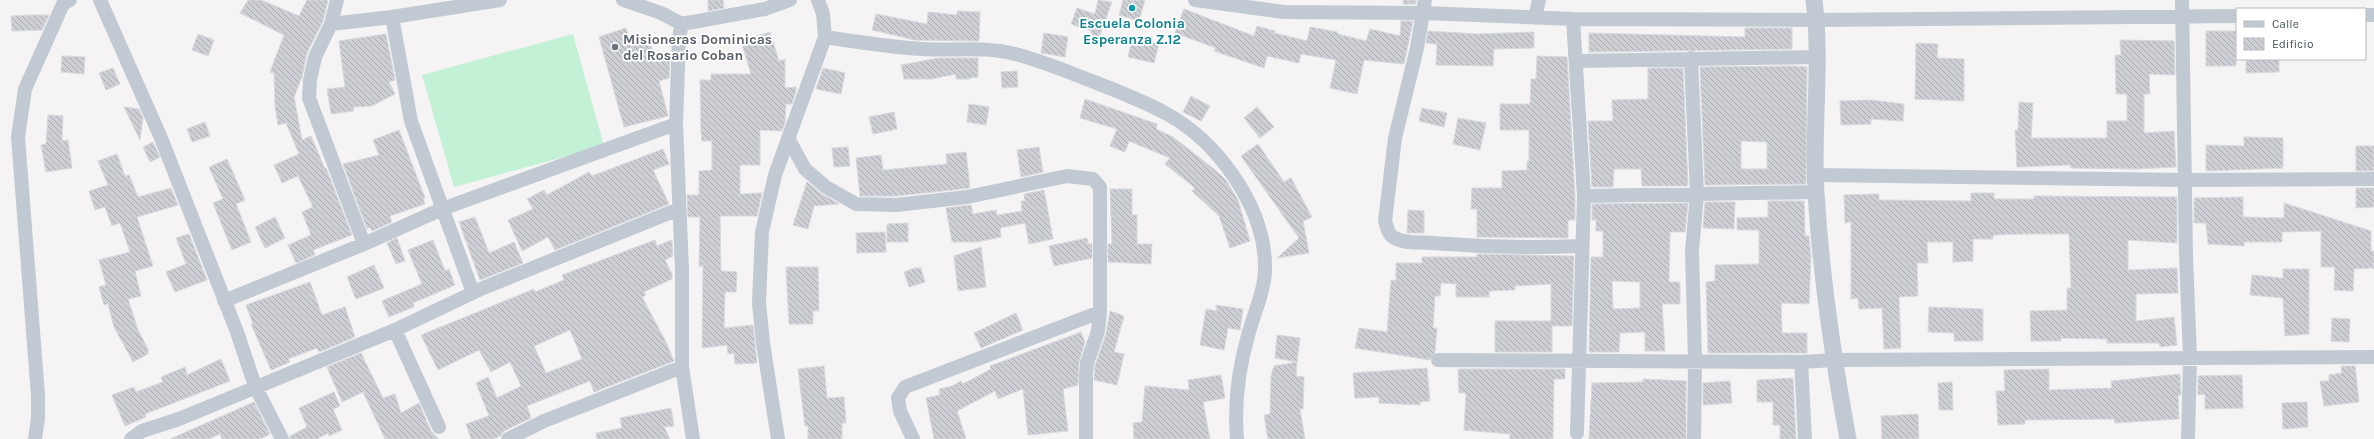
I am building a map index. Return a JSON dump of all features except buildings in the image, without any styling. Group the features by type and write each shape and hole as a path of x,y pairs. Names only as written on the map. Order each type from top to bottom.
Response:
{"street":[{"path":"35,439 38,418 38,396 18,137 25,89 64,4 70,0"},
{"path":"100,0 161,138 224,301 238,332 254,386 282,439"},
{"path":"337,0 331,24 314,57 309,98 364,244"},
{"path":"331,24 392,17 500,0"},
{"path":"623,0 661,13 682,24 764,9 790,0"},
{"path":"778,439 762,343 759,302 760,252 762,232 775,175 825,37 823,14 818,0"},
{"path":"1195,0 1285,6 1425,6 1535,18 1573,19 1816,20 2236,16"},
{"path":"1535,18 1539,0"},
{"path":"1814,0 1817,57 1816,192 1834,360 1848,439"},
{"path":"2182,0 2186,255 2190,358 2188,439"},
{"path":"1425,6 1395,138 1385,221 1388,231 1393,237 1404,241 1523,248 1581,246"},
{"path":"392,17 411,121 473,293"},
{"path":"1573,19 1577,61 1584,196 1581,246 1577,433"},
{"path":"682,24 679,37 676,124 682,270 682,367 693,439"},
{"path":"825,37 901,47 958,48 1015,54 1126,94 1168,114 1203,141 1230,172 1252,206 1263,246 1265,266 1263,283 1248,333 1240,376 1236,420 1237,439"},
{"path":"1577,61 1817,57"},
{"path":"1691,58 1697,194 1692,259 1695,361 1694,439"},
{"path":"224,301 364,244 442,209 676,124"},
{"path":"788,138 805,169 826,187 856,204 896,205 967,197 1068,176 1094,180 1100,187 1100,312 1098,331 1087,363 1086,439"},
{"path":"1816,175 2186,180 2374,178"},
{"path":"1584,196 1816,192"},
{"path":"131,439 142,431 179,419 254,386 395,330 473,293 679,209"},
{"path":"913,439 900,411 898,398 905,387 1100,312"},
{"path":"395,330 439,427"},
{"path":"1438,360 1579,359 1800,362 1834,360 2374,357"},
{"path":"1800,362 1805,439"},
{"path":"508,439 544,421 682,367"}],"green space":[{"path":"573,34 604,146 454,187 422,75"}],"place":[{"name":"Escuela Colonia Esperanza Z.12","path":"1132,8"},
{"name":"Misioneras Dominicas del Rosario Coban","path":"615,47"}]}
